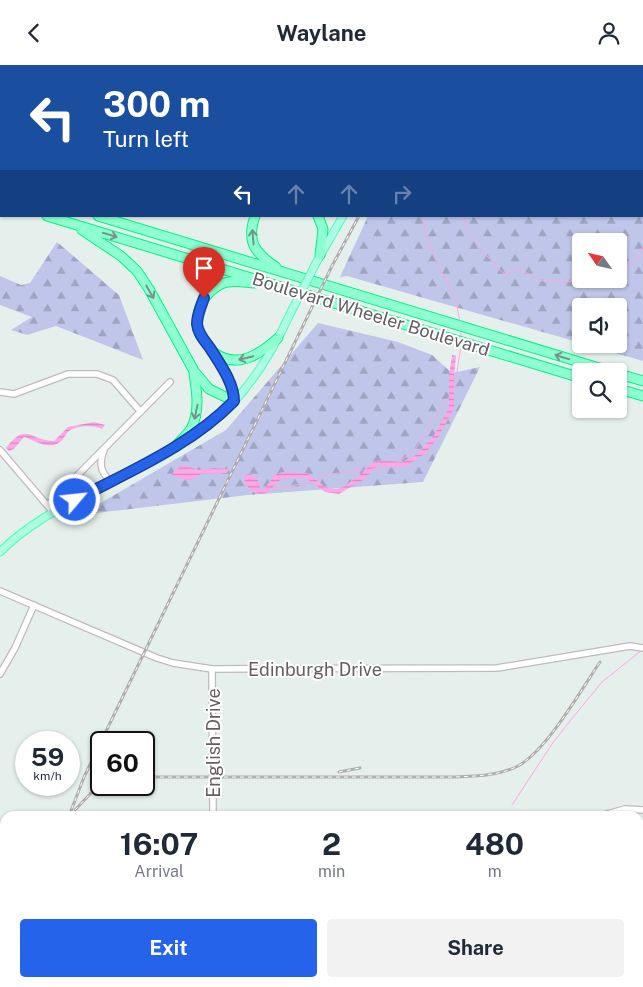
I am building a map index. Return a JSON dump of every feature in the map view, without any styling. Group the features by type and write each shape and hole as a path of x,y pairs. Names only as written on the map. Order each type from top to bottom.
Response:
{"highway":[{"path":"45,217 83,230 122,256 137,271 149,289 194,371 210,389 234,401 234,392 211,350 198,331 197,323 201,306 204,298 217,285 234,281 272,285"},
{"name":"Boulevard Wheeler Boulevard","path":"50,217 572,375"},
{"name":"Boulevard Wheeler Boulevard","path":"101,217 583,363"},
{"path":"255,217 252,225 252,239 255,250 263,258 289,275"},
{"path":"318,217 323,229 318,259"},
{"path":"211,350 222,358 235,360 249,358 262,352 278,339"},
{"path":"175,447 191,429 195,417 198,401 194,371"},
{"path":"627,376 643,381"},
{"path":"627,391 643,396"}],"main road":[{"path":"0,552 12,540 53,512 175,447 215,420 234,401 258,371 278,339 341,217"}],"street":[{"path":"0,391 14,394 68,374 97,373 113,380 140,411"},
{"path":"48,505 170,382"},
{"path":"105,446 100,466 102,473 110,481"},
{"path":"0,450 53,512"},
{"name":"Edinburgh Drive","path":"0,591 164,661 212,669 497,668 630,646 643,648"},
{"path":"0,674 16,648 34,605"},
{"name":"English Drive","path":"212,669 213,811"},
{"path":"618,811 625,809 643,810"}],"green space":[{"path":"368,217 643,217 643,361 615,353 627,353 627,298 572,298 572,340 347,276 340,277"},
{"path":"57,242 119,295 143,360 56,326 27,335 11,330 32,317 0,305 0,276 21,285 30,283"},
{"path":"318,323 398,342 432,355 452,373 480,367 423,482 248,495 80,515 226,430"}],"shaded area":[{"path":"452,355 456,356 454,409 438,437 426,453 406,466 378,465 363,480 339,494 325,492 306,478 283,478 264,494 255,493 245,483 244,475 250,474 258,479 260,489 263,490 275,475 282,472 307,473 324,486 337,489 359,476 373,462 381,460 402,462 418,454 434,435 449,408 449,376"},
{"path":"94,422 105,425 102,429 90,426 75,428 54,445 42,444 24,437 14,449 9,451 6,448 13,440 24,434 54,441 68,427"},
{"path":"183,465 200,470 214,468 229,469 227,473 201,474 191,480 172,475 174,471"}],"waterway":[{"path":"423,217 433,255 456,300 460,323"},
{"path":"463,217 473,239 505,274 517,268 543,281 572,281"},
{"path":"628,265 638,258 643,248"},
{"path":"461,329 461,338"},
{"path":"454,389 461,347"},
{"path":"397,463 414,451 429,429 432,417 451,395"},
{"path":"371,469 392,467"},
{"path":"318,479 331,474 365,470"},
{"path":"269,490 311,482"},
{"path":"512,805 552,744 602,682 642,650"}],"railway":[{"path":"71,811 84,777 111,721 332,266 358,217"},
{"path":"155,777 454,777 503,772 518,766 540,747 563,719 600,662"},
{"path":"339,772 360,768"},
{"path":"75,810 90,794"}],"route":[{"path":"75,500 175,447 215,420 234,401 234,392 211,350 198,331 197,323 204,298"}]}
